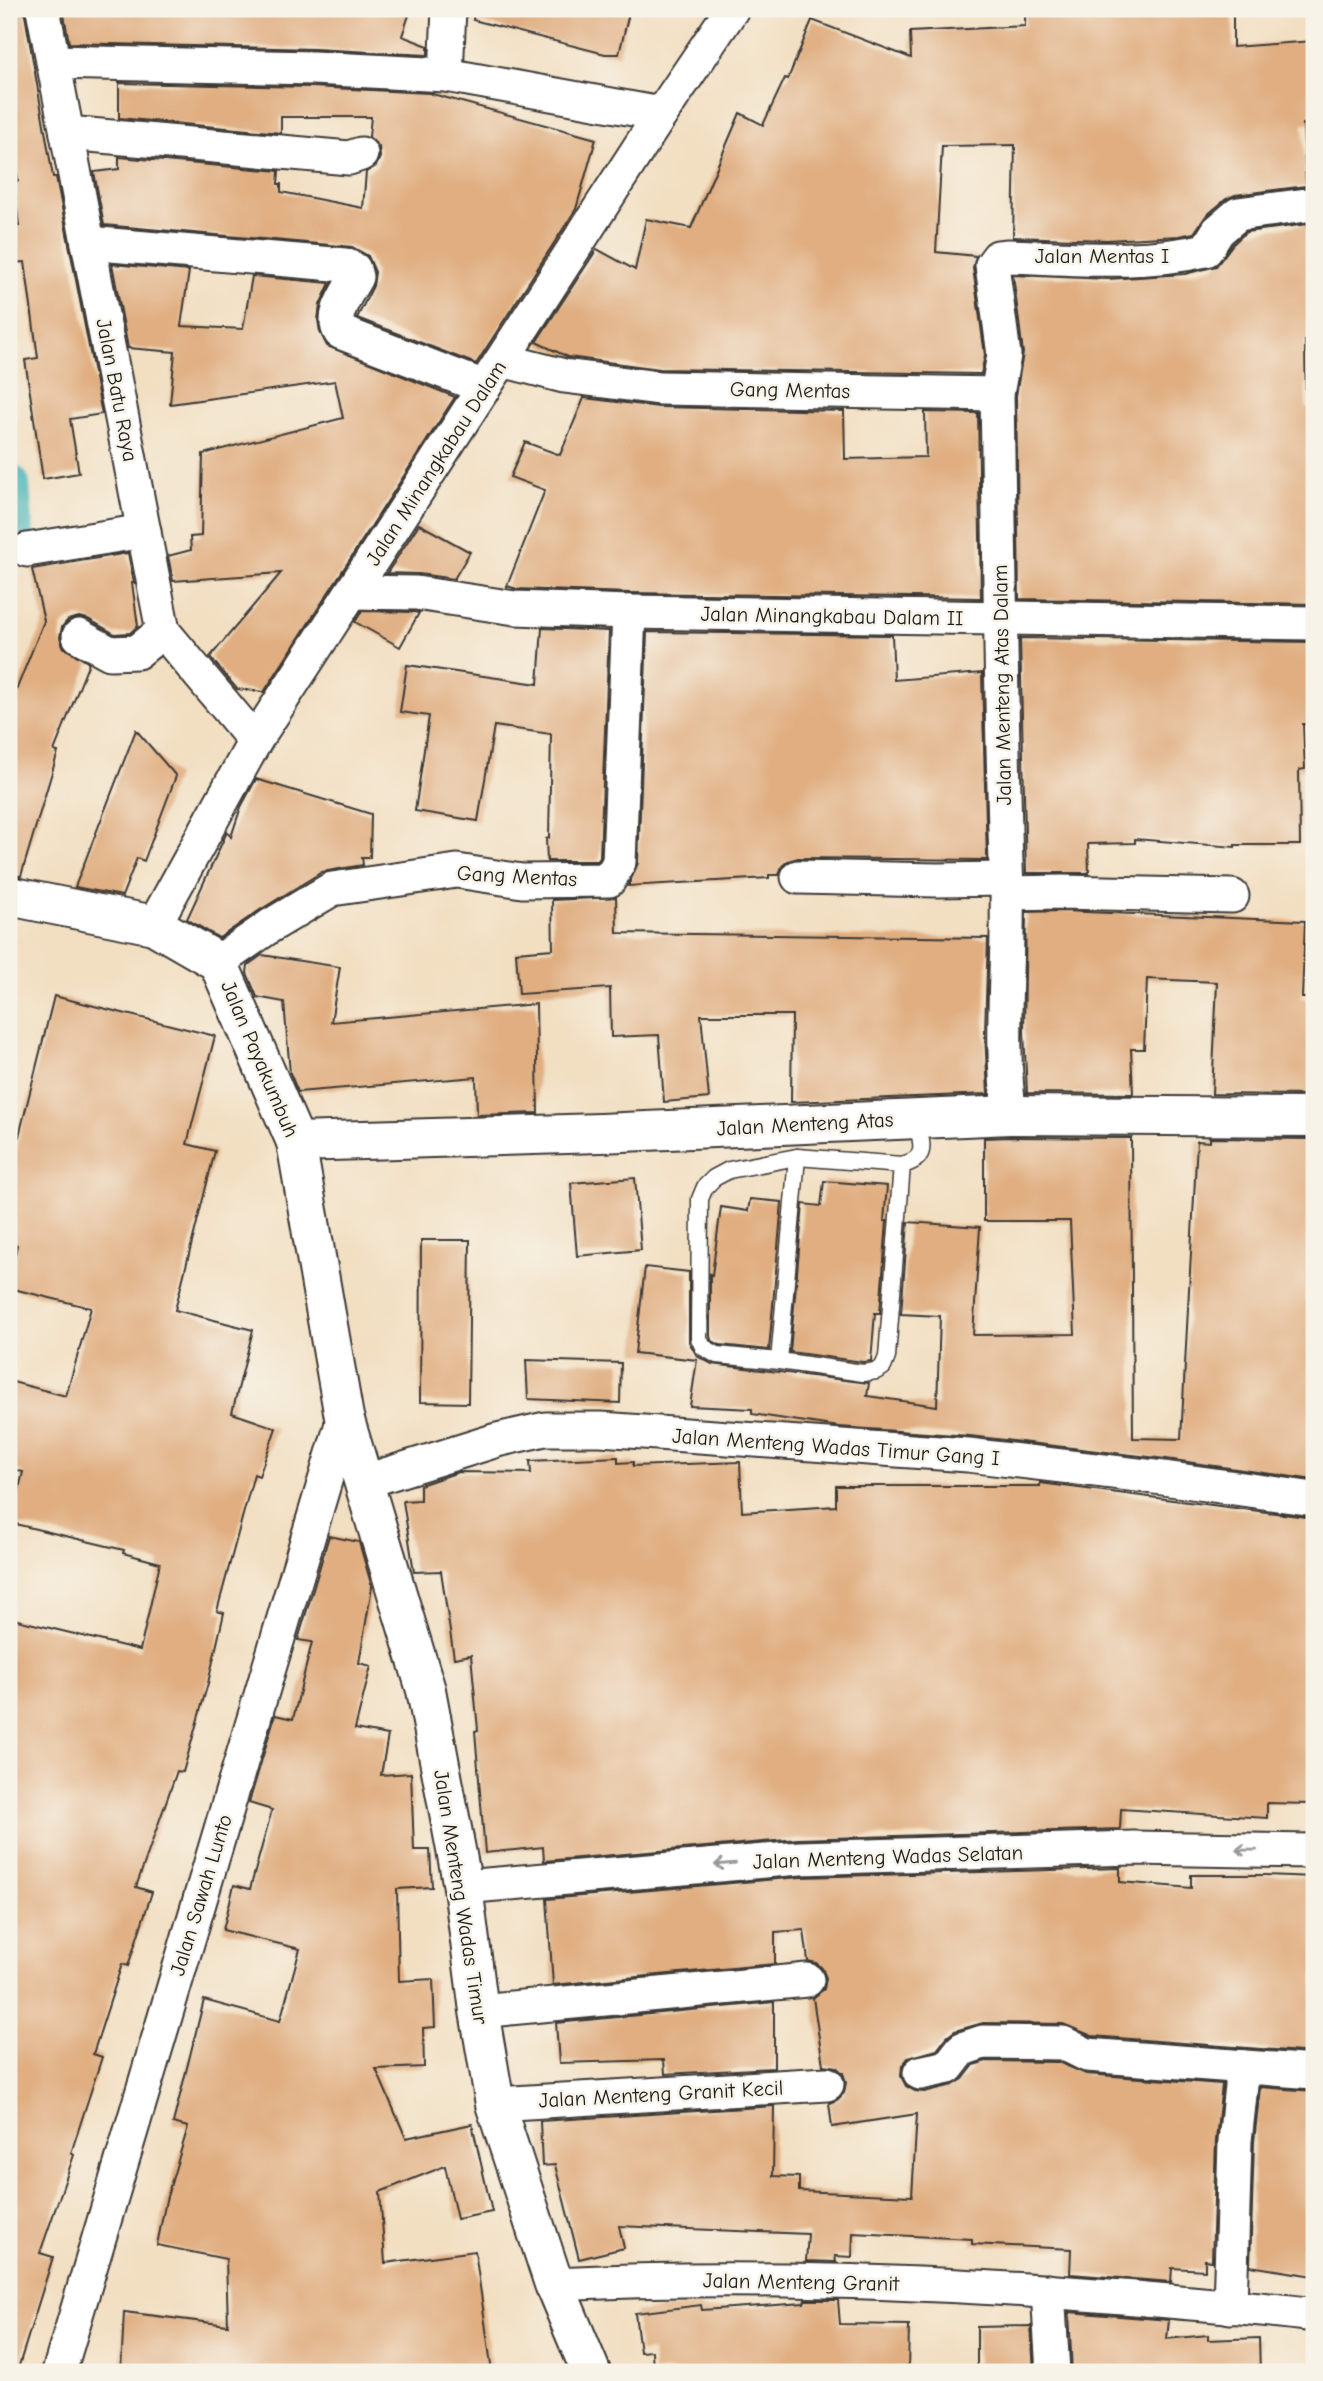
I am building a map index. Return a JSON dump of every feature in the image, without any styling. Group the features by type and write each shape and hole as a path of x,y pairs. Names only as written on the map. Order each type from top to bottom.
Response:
{"street":[{"name":"Jalan Batu Raya","path":"43,9 163,631 255,741"},
{"path":"446,75 449,9"},
{"name":"Jalan Minangkabau Dalam","path":"154,925 255,741 661,114 732,9"},
{"path":"53,62 153,63 446,75 661,114"},
{"path":"67,132 349,158 361,154"},
{"name":"Jalan Mentas I","path":"998,257 1143,260 1184,256 1206,250 1218,231 1238,214 1314,204"},
{"name":"Gang Mentas","path":"88,243 345,265 354,270 356,277 337,315 336,324 340,332 493,373 564,376 659,388 997,394"},
{"name":"Jalan Menteng Atas Dalam","path":"998,257 992,265 1004,355 997,394 1006,886 1005,1080 1010,1115"},
{"path":"27,550 144,531"},
{"name":"Jalan Minangkabau Dalam II","path":"352,592 416,593 515,608 629,612 1314,623"},
{"name":"Gang Mentas","path":"218,962 270,926 332,890 457,871 522,881 609,880 619,862 629,612"},
{"path":"79,636 110,653 137,652 163,631"},
{"path":"798,877 937,880 1062,892 1232,896"},
{"name":"Jalan Payakumbuh","path":"9,896 154,925 218,962 296,1142 344,1417"},
{"name":"Jalan Menteng Atas","path":"296,1142 600,1133 1010,1115 1314,1116"},
{"name":"Jalan Menteng Wadas Timur","path":"344,1417 426,1690 463,1887 479,2011 495,2104 554,2284 591,2372"},
{"name":"Jalan Sawah Lunto","path":"59,2372 344,1417"},
{"name":"Jalan Menteng Wadas Timur Gang I","path":"363,1482 497,1440 545,1429 601,1429 968,1455 1314,1499"},
{"name":"Jalan Menteng Wadas Selatan","path":"463,1887 800,1858 1133,1848 1314,1852"},
{"path":"479,2011 807,1980"},
{"path":"920,2073 948,2067 962,2049 984,2042 1063,2043 1087,2055 1314,2073"},
{"path":"1230,2307 1235,2141 1242,2067"},
{"name":"Jalan Menteng Granit Kecil","path":"495,2104 827,2084"},
{"name":"Jalan Menteng Granit","path":"554,2284 634,2280 856,2280 1048,2291 1314,2315"},
{"path":"1048,2291 1053,2372"}],"lane":[{"path":"902,1165 887,1357 883,1367 863,1373 717,1355 703,1347 699,1338 700,1199 705,1187 714,1178 730,1170 797,1157 902,1165 914,1162 922,1150 916,1119"},
{"path":"779,1361 797,1157"}],"building":[{"path":"9,9 24,9 53,177 56,177 102,414 70,419 79,473 43,479 25,360 38,358 25,262 9,263 9,227 19,226 14,182 18,181 9,116"},
{"path":"63,9 411,9 402,36 428,46 428,55 314,49 69,43"},
{"path":"474,9 630,9 619,54 605,54 473,20"},
{"path":"1025,9 1233,9 1233,47 1314,41 1314,124 1303,124 1306,186 1235,195 1206,216 1194,233 1179,236 1107,240 1013,237 1015,145 942,146 936,252 976,256 973,268 985,355 981,374 660,369 568,357 536,342 597,249 635,270 646,219 691,228 740,113 763,125 785,78 788,79 812,20 911,58 910,32 1025,26"},
{"path":"119,83 312,87 429,93 596,139 576,209 476,364 357,318 373,286 375,272 368,256 352,247 104,225 94,172 119,169 119,157 279,171 278,184 281,184 281,192 363,208 366,172 376,166 380,157 379,147 369,137 371,117 281,117 281,133 119,118"},
{"path":"1308,224 1309,236 1314,235 1314,279 1310,280 1311,341 1305,341 1306,408 1314,408 1314,604 1019,599 1016,396 1023,353 1013,275 1108,279 1185,274 1216,266 1246,232"},
{"path":"112,264 189,271 181,326 243,329 252,276 330,283 320,305 318,320 327,346 455,397 264,692 237,689 210,657 281,573 173,581 168,556 191,550 190,537 201,536 203,454 343,418 335,381 170,404 175,352 128,348"},
{"path":"584,398 659,407 844,411 845,459 926,457 925,412 978,413 981,598 629,593 517,589 507,586 545,490 510,477 525,442 560,455"},
{"path":"419,524 470,552 454,579 387,573"},
{"path":"128,553 138,626 130,633 115,634 79,617 68,620 62,627 60,637 63,647 89,663 54,751 58,752 21,876 9,875 9,708 44,621 32,569"},
{"path":"362,611 419,613 400,647 355,622"},
{"path":"542,628 609,631 598,861 547,861 551,734 494,726 478,821 415,811 429,716 400,712 407,665 538,684"},
{"path":"647,632 892,635 894,680 982,673 987,860 798,858 782,866 779,875 769,875 769,878 628,886 638,863"},
{"path":"1020,638 1314,642 1314,724 1303,724 1305,769 1299,770 1300,845 1235,847 1135,839 1135,843 1088,844 1089,873 1026,873"},
{"path":"136,730 176,776 144,861 137,858 122,896 75,887"},
{"path":"256,779 371,814 370,858 362,858 363,865 322,872 219,938 187,919 227,832 231,837 241,807"},
{"path":"616,897 617,933 988,938 985,1032 988,1094 791,1102 792,1015 701,1015 709,1098 664,1102 659,1035 611,1037 610,988 519,994 516,952 553,949 552,900"},
{"path":"1062,911 1305,921 1302,998 1314,998 1314,1095 1212,1094 1217,982 1147,979 1144,1049 1131,1049 1133,1094 1027,1093 1024,1032 1026,912"},
{"path":"262,955 340,967 331,1022 536,1004 538,1113 477,1115 476,1077 298,1092 290,1073 284,1002 257,997 247,973 248,965"},
{"path":"54,996 215,1036 187,1144 215,1151 175,1310 253,1330 232,1413 276,1428 259,1476 254,1474 217,1611 224,1613 183,1772 177,1771 136,1887 152,1892 128,1966 122,1964 93,2054 102,2057 71,2153 74,2155 40,2253 53,2257 17,2372 9,2372 9,1618 140,1650 160,1563 123,1553 124,1550 11,1523 23,1472 9,1468 9,1381 66,1396 91,1308 9,1288 17,1245 9,1243 9,1176"},
{"path":"984,1138 1131,1138 1133,1438 1181,1439 1197,1141 1210,1142 1210,1138 1314,1139 1314,1480 970,1436 839,1427 752,1414 752,1409 690,1406 697,1360 635,1353 645,1267 689,1272 689,1342 697,1356 712,1364 869,1383 867,1396 937,1406 940,1316 901,1314 908,1222 980,1227 973,1335 1075,1334 1070,1221 984,1221"},
{"path":"635,1178 641,1250 577,1256 571,1183"},
{"path":"824,1181 887,1186 880,1313 875,1313 871,1361 790,1352 803,1204 821,1206"},
{"path":"750,1199 782,1202 769,1350 720,1345 711,1340 710,1336 710,1274 712,1275 721,1207 748,1211"},
{"path":"421,1240 470,1240 468,1403 420,1402"},
{"path":"526,1360 621,1363 620,1403 528,1399"},
{"path":"618,1457 618,1463 633,1462 633,1466 740,1462 742,1512 836,1506 836,1486 1040,1486 1040,1483 1314,1518 1314,1729 1311,1729 1309,1804 1267,1803 1267,1818 1121,1809 1120,1829 798,1839 544,1861 543,1847 485,1853 471,1655 454,1658 441,1571 414,1572 403,1501 420,1500 420,1485 459,1472 531,1473 530,1461"},
{"path":"329,1536 359,1542 372,1587 359,1663 371,1666 355,1729 388,1735 381,1775 411,1773 414,1850 430,1850 432,1887 397,1889 399,1981 433,1979 435,2027 423,2028 424,2067 376,2069 406,2138 472,2124 492,2212 457,2219 445,2166 380,2192 385,2263 475,2251 492,2372 121,2372 124,2312 228,2325 226,2259 157,2245 166,2200 188,2127 173,2123 204,2000 280,2021 300,1949 223,1930 234,1885 250,1889 272,1810 249,1803 275,1715 293,1719 312,1642 298,1640"},
{"path":"1120,1868 1120,1882 1191,1888 1191,1875 1314,1877 1314,2053 1092,2036 1063,2024 983,2023 955,2031 937,2050 908,2058 902,2066 901,2076 906,2086 924,2092 953,2085 963,2079 974,2065 986,2061 1058,2062 1086,2074 1222,2084 1216,2140 1212,2261 1205,2260 1205,2270 1172,2268 1171,2282 1070,2274 1071,2249 972,2244 972,2239 853,2233 852,2257 835,2256 836,2262 806,2261 808,2234 619,2226 624,2248 579,2259 555,2165 542,2166 540,2121 774,2106 773,2176 799,2177 799,2191 912,2196 917,2114 832,2127 829,2103 844,2093 846,2082 843,2073 836,2067 823,2065 813,1998 824,1989 826,1978 822,1968 808,1961 804,1930 775,1932 775,1964 553,1985 547,1899 801,1877"},
{"path":"774,2002 774,2068 665,2074 664,2060 559,2063 556,2023"},
{"path":"1260,2087 1314,2091 1314,2276 1250,2266 1254,2142"},
{"path":"805,2300 838,2300 840,2324 909,2325 908,2370 653,2372 652,2351 640,2352 635,2313 701,2305 702,2310 804,2303"},
{"path":"1069,2312 1169,2320 1167,2339 1208,2335 1208,2340 1259,2338 1260,2372 1072,2372"},
{"path":"1031,2326 1034,2372 977,2372 977,2327"}],"waterway":[{"path":"9,485 14,544"}]}
